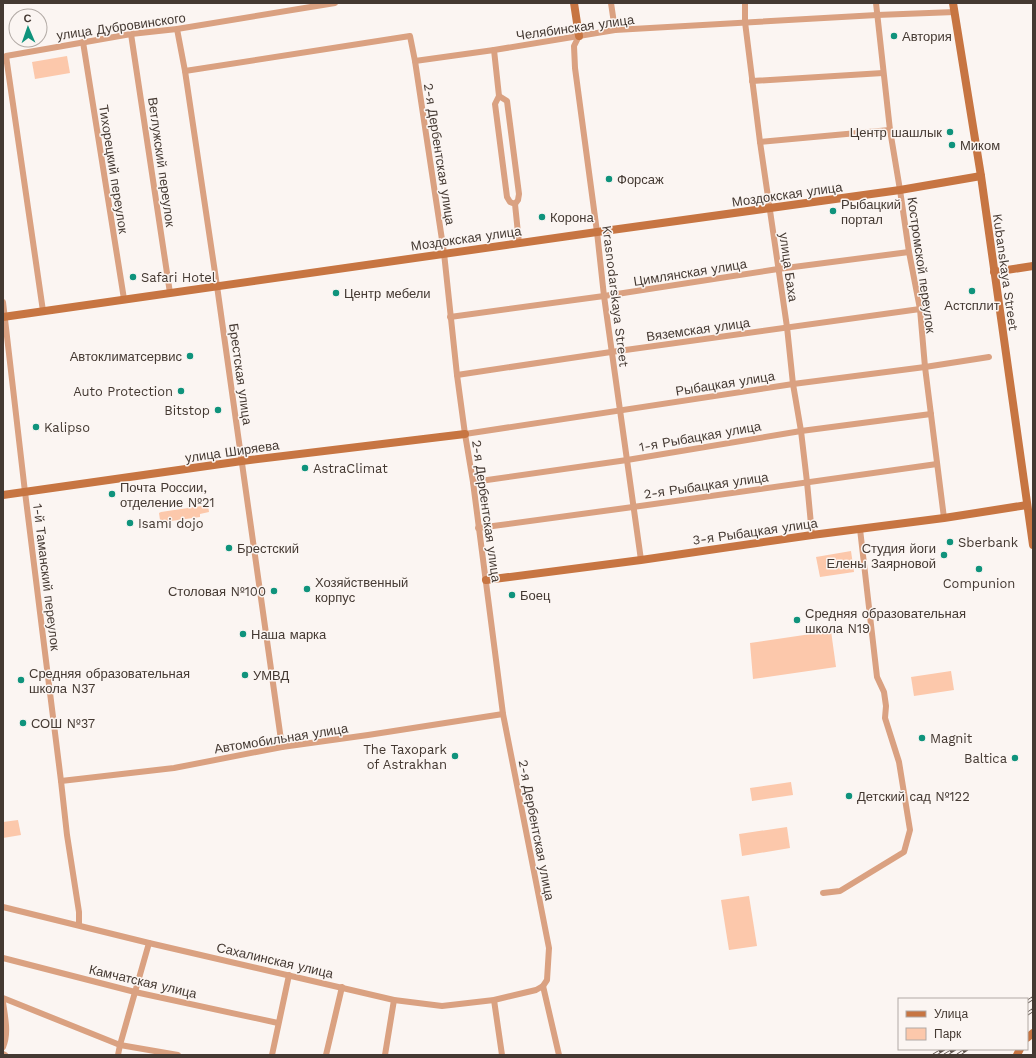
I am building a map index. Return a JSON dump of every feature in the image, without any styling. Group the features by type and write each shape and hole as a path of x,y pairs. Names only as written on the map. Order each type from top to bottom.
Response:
{"main road":[{"path":"574,3 579,36"},
{"name":"Kubanskaya Street","path":"953,3 981,176 1033,545"},
{"name":"Моздокская улица","path":"4,316 900,190 981,176"},
{"path":"994,272 1033,266"},
{"name":"улица Ширяева","path":"3,495 242,461 465,434"},
{"name":"3-я Рыбацкая улица","path":"486,580 1027,506"}],"street":[{"name":"улица Дубровинского","path":"6,78 6,56 131,34 177,29 335,3"},
{"path":"611,3 615,30"},
{"name":"улица Баха","path":"745,3 745,22 752,81 787,327 793,384 801,430 812,535"},
{"name":"Костромской переулок","path":"876,3 876,15 890,130 909,252 920,309 925,367 944,518"},
{"name":"Челябинская улица","path":"415,62 615,30 955,12"},
{"name":"Брестская улица","path":"177,29 185,71 217,286 282,747"},
{"name":"Ветлужский переулок","path":"131,34 170,293"},
{"name":"2-я Дербентская улица","path":"185,71 410,36 444,253 456,375 473,482 503,714 549,948 547,980 543,986"},
{"name":"Krasnodarskaya Street","path":"579,36 574,46 576,68 611,352 641,560"},
{"name":"Тихорецкий переулок","path":"83,42 124,299"},
{"path":"494,50 499,96 495,104 507,197 510,202 515,204"},
{"path":"752,81 883,73"},
{"path":"6,78 43,311"},
{"path":"499,96 507,101 519,194 518,200 515,204 519,243"},
{"path":"760,142 890,130"},
{"name":"Цимлянская улица","path":"450,317 604,296 778,269 909,252"},
{"name":"1-й Таманский переулок","path":"3,302 25,492 62,781 67,835 79,912 79,925"},
{"name":"Вяземская улица","path":"456,375 920,309"},
{"name":"Рыбацкая улица","path":"465,434 793,384 989,357"},
{"name":"1-я Рыбацкая улица","path":"473,482 627,460 801,430 931,414"},
{"name":"2-я Рыбацкая улица","path":"478,528 937,464"},
{"path":"823,893 840,891 904,852 910,830 899,762 885,718 886,706 884,692 877,677 860,529"},
{"name":"Автомобильная улица","path":"62,781 174,768 282,747 503,714"},
{"name":"Сахалинская улица","path":"3,907 149,943 289,974 394,1000 442,1006 494,1000 536,990 543,986"},
{"path":"118,1055 149,943"},
{"name":"Камчатская улица","path":"3,958 135,992 278,1023"},
{"path":"272,1055 289,974"},
{"path":"543,986 559,1055"},
{"path":"326,1055 342,987"},
{"path":"3,998 120,1045 178,1055"},
{"path":"385,1055 394,1000"},
{"path":"494,1000 502,1055"},
{"path":"3,1002 7,1031 6,1040 3,1047"}],"green space":[{"path":"67,56 70,73 35,79 32,62"},
{"path":"208,505 209,512 200,514 200,517 164,522 160,520 159,513 161,512"},
{"path":"851,551 854,572 820,577 816,557"},
{"path":"831,631 836,667 753,679 750,643"},
{"path":"951,671 954,690 914,696 911,677"},
{"path":"791,782 793,795 752,801 750,788"},
{"path":"18,820 21,835 3,838 3,822"},
{"path":"787,827 790,848 742,856 739,834"},
{"path":"749,896 757,946 729,950 721,900"}],"railway":[{"path":"1028,1001 1033,998"},
{"path":"1028,1013 1033,1010"},
{"path":"934,1055 942,1050"},
{"path":"945,1055 953,1050"},
{"path":"958,1055 966,1050"}],"place":[{"name":"Автория","path":"894,36"},
{"name":"Центр шашлык","path":"950,132"},
{"name":"Миком","path":"952,145"},
{"name":"Форсаж","path":"609,179"},
{"name":"Рыбацкий портал","path":"833,211"},
{"name":"Корона","path":"542,217"},
{"name":"Safari Hotel","path":"133,277"},
{"name":"Астсплит","path":"972,291"},
{"name":"Центр мебели","path":"336,293"},
{"name":"Автоклиматсервис","path":"190,356"},
{"name":"Auto Protection","path":"181,391"},
{"name":"Bitstop","path":"218,410"},
{"name":"Kalipso","path":"36,427"},
{"name":"AstraClimat","path":"305,468"},
{"name":"Почта России, отделение №21","path":"112,494"},
{"name":"Isami dojo","path":"130,523"},
{"name":"Sberbank","path":"950,542"},
{"name":"Брестский","path":"229,548"},
{"name":"Студия йоги Елены Заярновой","path":"944,555"},
{"name":"Compunion","path":"979,569"},
{"name":"Хозяйственный корпус","path":"307,589"},
{"name":"Столовая №100","path":"274,591"},
{"name":"Боец","path":"512,595"},
{"name":"Средняя образовательная школа N19","path":"797,620"},
{"name":"Наша марка","path":"243,634"},
{"name":"УМВД","path":"245,675"},
{"name":"Средняя образовательная школа N37","path":"21,680"},
{"name":"СОШ №37","path":"23,723"},
{"name":"Magnit","path":"922,738"},
{"name":"The Taxopark of Astrakhan","path":"455,756"},
{"name":"Baltica","path":"1015,758"},
{"name":"Детский сад №122","path":"849,796"}]}
